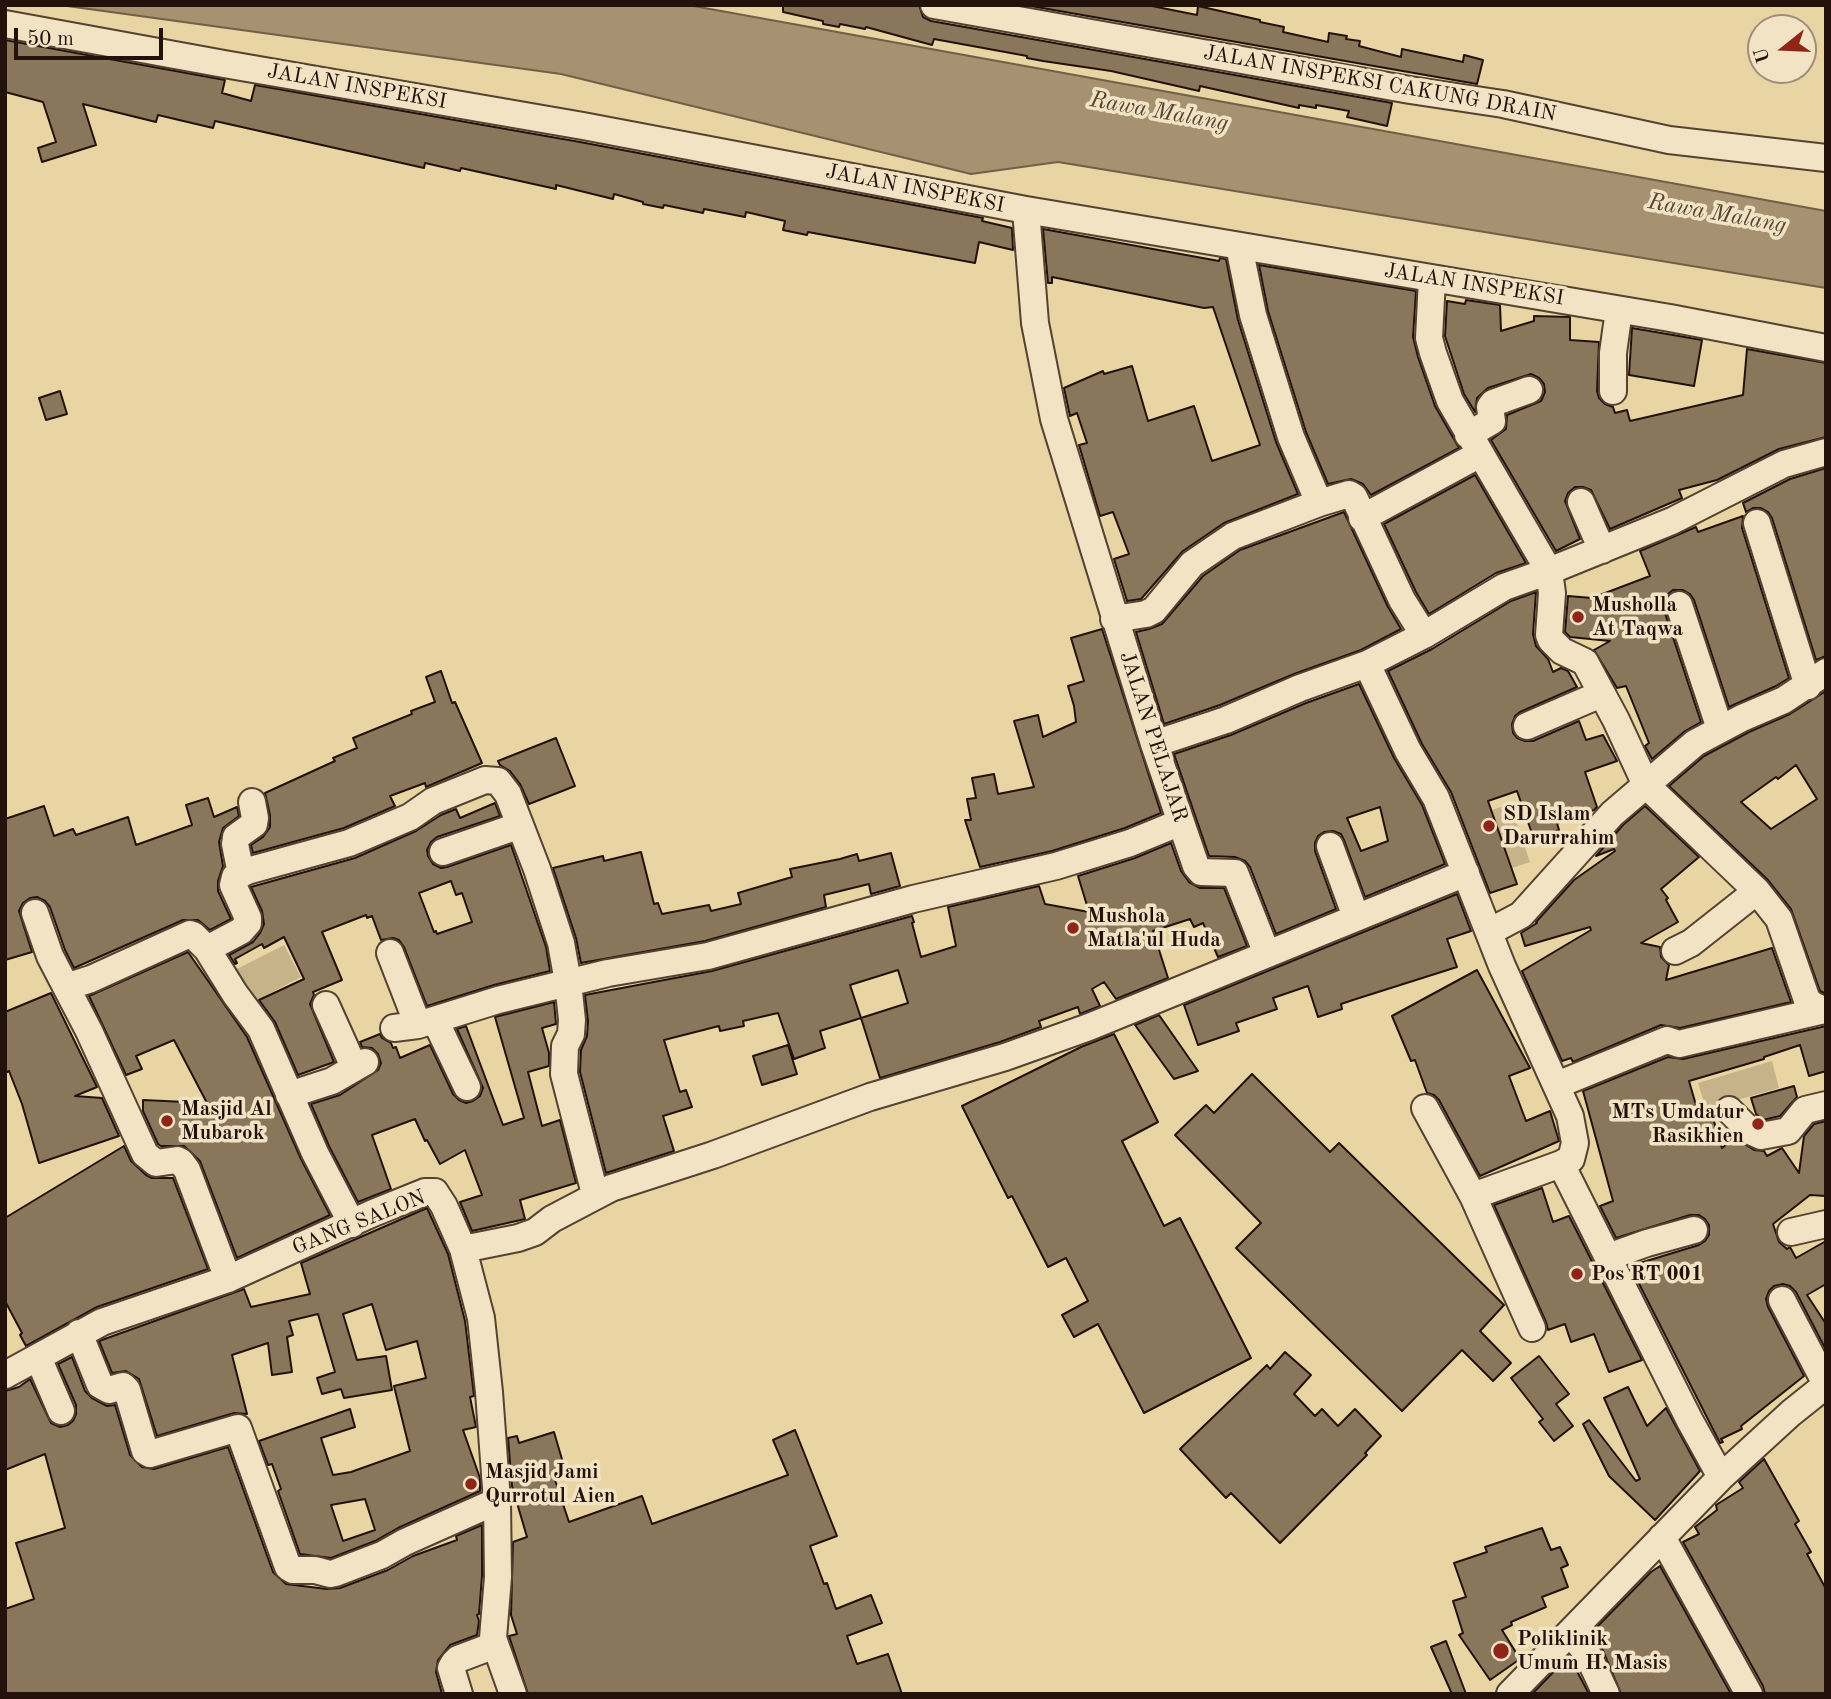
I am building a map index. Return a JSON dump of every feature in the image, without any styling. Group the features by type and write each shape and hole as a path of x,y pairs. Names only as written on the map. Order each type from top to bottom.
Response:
{"street":[{"name":"JALAN INSPEKSI CAKUNG DRAIN","path":"934,5 1410,90 1503,104 1669,140 1826,158"},
{"name":"JALAN INSPEKSI","path":"5,24 583,126 1026,210 1619,310 1826,348"},
{"name":"JALAN PELAJAR","path":"1026,210 1032,298 1048,392 1065,459 1154,744 1196,866 1201,872 1235,873 1267,954"},
{"path":"1239,246 1253,315 1291,437 1319,503"},
{"path":"1432,279 1429,324 1431,345 1450,401 1549,571 1552,593 1549,635 1562,650 1585,662 1646,785 1757,891 1779,919 1807,1000 1825,1011"},
{"path":"1613,391 1613,353 1619,310"},
{"path":"1362,518 1474,445 1492,421 1490,407 1493,403 1528,390"},
{"path":"1154,744 1226,720 1316,681 1367,664 1424,635 1504,587 1602,550 1704,506 1784,464 1826,452"},
{"path":"1114,619 1146,614 1154,610 1192,565 1233,536 1349,494 1354,497 1402,600 1424,635"},
{"path":"1581,502 1602,550"},
{"path":"1489,932 1521,915 1612,814 1695,743 1784,700 1817,679 1757,523"},
{"path":"1679,605 1720,730"},
{"path":"1367,664 1408,751 1436,798 1532,1036 1570,1116 1575,1143 1571,1159 1473,1196"},
{"path":"1527,726 1601,694"},
{"path":"206,949 242,931 248,923 233,885 234,877 349,843 485,780 498,781 508,794 537,869 561,943 572,1020 565,1046 564,1074 595,1194"},
{"path":"241,874 236,837 254,824 252,802"},
{"path":"416,1024 568,982 708,957 913,898 1056,866 1130,843 1181,822"},
{"path":"443,852 518,825"},
{"path":"1330,846 1356,917"},
{"path":"463,1249 518,1238 535,1231 595,1194 713,1155 870,1097 1005,1057 1089,1027 1466,873"},
{"path":"1675,951 1691,943 1757,891"},
{"path":"35,913 50,956 145,1154 156,1163 177,1160 187,1170 228,1279"},
{"path":"66,987 194,934 261,1028 315,1153 352,1224"},
{"path":"390,953 416,1024 467,1087"},
{"path":"289,1095 332,1080 359,1064 326,1005"},
{"path":"1557,1085 1667,1040 1679,1044 1825,1011"},
{"path":"1729,1110 1751,1131 1761,1136 1788,1131 1805,1110 1826,1105"},
{"path":"1424,1108 1473,1196 1532,1328"},
{"path":"1561,1164 1690,1422 1721,1477"},
{"name":"GANG SALON","path":"5,1375 102,1322 228,1279 373,1213 425,1192 435,1192 463,1249 481,1318 497,1501 498,1577 494,1638 513,1694"},
{"path":"1791,1233 1826,1224"},
{"path":"1608,1257 1694,1230"},
{"path":"1510,1694 1721,1477 1826,1384 1782,1300"},
{"path":"79,1333 100,1385 109,1390 123,1386 127,1390 145,1451 150,1454 238,1428 288,1567 293,1570 335,1573 382,1555 497,1501"},
{"path":"38,1357 61,1411"},
{"path":"1662,1537 1749,1694"},
{"path":"1570,1633 1587,1653 1606,1694"},
{"path":"459,1694 451,1668 454,1663 495,1645"}],"shaded area":[{"path":"1510,804 1530,862 1500,872 1480,814"},
{"path":"284,945 301,977 246,1006 229,973"},
{"path":"1772,1061 1779,1088 1706,1109 1698,1083"}],"water":[{"name":"Rawa Malang","path":"60,5 688,5 1826,211 1826,288 1058,162 971,174 561,74"}],"building":[{"path":"783,5 919,5 923,17 931,21 1392,103 1387,126 1347,117 1349,111 1316,105 1316,108 1299,105 1299,108 1200,86 1199,91 1111,71 1043,61 934,39 932,45 866,27 823,24 823,21 783,12"},
{"path":"1025,5 1147,5 1197,15 1198,6 1260,20 1284,27 1283,32 1328,42 1329,33 1347,36 1346,39 1360,41 1359,46 1401,57 1402,49 1463,62 1464,55 1483,60 1477,84"},
{"path":"5,40 225,80 222,93 251,101 255,85 580,142 983,218 982,221 1012,228 1013,250 979,242 975,263 808,232 807,235 783,230 785,221 746,212 745,217 704,209 703,213 664,205 663,208 614,194 613,199 556,185 556,189 461,168 460,171 425,163 424,168 215,121 213,128 158,115 156,122 83,104 96,145 42,162 38,148 56,142 43,102 5,92"},
{"path":"1043,229 1219,261 1220,258 1226,259 1238,320 1276,442 1298,494 1224,523 1183,551 1141,599 1127,601 1114,559 1129,554 1113,512 1100,516 1079,445 1087,443 1077,413 1070,416 1064,388 1103,371 1104,374 1132,366 1148,421 1194,406 1212,461 1260,445 1213,307 1204,308 1052,277 1052,283 1048,283"},
{"path":"1259,265 1416,291 1413,337 1418,357 1435,406 1459,448 1371,495 1363,484 1351,479 1328,484 1306,432 1268,311"},
{"path":"1466,300 1500,305 1501,331 1534,321 1534,316 1570,317 1570,340 1599,342 1599,398 1613,407 1615,413 1627,410 1630,421 1743,395 1747,349 1826,363 1826,437 1779,449 1717,480 1679,490 1682,498 1610,529 1591,490 1575,487 1568,493 1565,501 1580,539 1556,551 1491,440 1506,429 1507,415 1541,401 1545,392 1544,384 1531,374 1488,388 1477,398 1475,412 1464,394 1445,336 1447,301 1465,304"},
{"path":"1632,328 1702,340 1694,386 1629,375"},
{"path":"60,391 67,414 46,420 39,398"},
{"path":"1826,468 1826,656 1816,660 1772,518 1761,508 1746,512 1743,503 1790,479"},
{"path":"1475,475 1526,563 1496,573 1429,614 1384,524"},
{"path":"1344,512 1401,629 1361,650 1164,724 1136,632 1162,624 1203,576 1240,550"},
{"path":"1743,516 1742,528 1789,678 1729,707 1694,600 1683,590 1673,590 1664,601 1664,610 1701,722 1685,731 1652,759 1645,746 1649,743 1626,686 1617,688 1594,650 1610,641 1570,637 1565,632 1568,596 1592,598 1650,576 1640,551 1696,527 1698,532"},
{"path":"1536,592 1533,634 1536,646 1548,659 1553,672 1561,668 1568,671 1577,687 1520,712 1512,724 1513,733 1517,738 1533,741 1579,721 1586,740 1603,735 1617,761 1585,772 1597,807 1594,810 1557,823 1559,830 1534,839 1517,791 1488,801 1517,884 1490,893 1451,792 1422,744 1388,671 1432,649 1511,601"},
{"path":"1102,629 1161,813 1125,828 1052,851 980,867 965,820 971,820 967,799 976,798 972,778 994,774 998,794 1034,787 1014,721 1038,715 1043,737 1076,722 1068,686 1084,681 1071,638"},
{"path":"441,671 452,703 455,702 482,763 426,787 425,783 390,796 395,806 344,828 253,853 251,845 263,837 270,827 265,793 357,748 353,738 435,702 426,677"},
{"path":"1359,684 1394,758 1422,805 1445,864 1365,897 1341,834 1324,832 1318,836 1315,851 1336,909 1276,934 1250,867 1245,861 1235,857 1209,856 1174,754 1231,735","holes":["1380,807 1388,841 1361,851 1347,818"]},
{"path":"1826,691 1826,994 1820,991 1791,909 1768,880 1669,786 1704,756 1790,714","holes":["1796,765 1817,799 1771,829 1741,802"]},
{"path":"556,738 575,786 529,804 520,784 498,761"},
{"path":"208,798 214,817 237,807 239,816 223,828 219,842 223,866 218,891 231,919 210,930 198,920 183,920 74,968 50,907 37,897 30,898 23,903 19,911 32,952 5,960 5,819 44,806 54,836 73,829 76,835 128,817 136,845 192,825 186,805"},
{"path":"495,803 500,816 437,837 427,850 428,856 433,864 441,868 511,845 546,947 550,971 427,1006 404,947 399,940 393,938 381,940 372,916 367,918 366,915 322,932 342,980 313,992 310,1004 334,1062 298,1075 275,1022 259,1000 304,979 284,937 264,948 262,944 235,959 235,964 229,955 253,942 264,924 262,911 251,887 355,858 416,831 456,809 460,818","holes":["451,881 456,895 462,893 472,922 437,934 419,893"]},
{"path":"1645,806 1699,857 1661,889 1668,898 1666,900 1678,922 1641,943 1660,947 1661,957 1669,965 1666,980 1772,948 1791,1002 1680,1028 1661,1025 1573,1062 1571,1058 1562,1061 1522,971 1591,930 1590,927 1525,946 1521,933 1537,923 1574,880 1615,851 1614,849 1596,856 1623,825"},
{"path":"1171,843 1181,871 1189,882 1200,888 1224,888 1247,946 1218,957 1203,923 1194,927 1190,919 1153,931 1168,978 1116,999 1104,982 1092,989 1100,1006 1080,1014 1078,1007 1039,1021 1041,1027 1000,1042 880,1078 861,1018 820,1031 825,1048 794,1059 778,1013 743,1021 744,1026 720,1031 719,1026 664,1040 680,1092 686,1090 692,1107 663,1116 674,1151 606,1173 580,1072 581,1050 587,1036 588,1021 585,995 712,971 912,916 921,957 956,946 948,907 1039,886 1045,904 1089,912 1078,876","holes":["898,970 908,1003 861,1018 850,985"]},
{"path":"641,852 654,904 658,903 662,914 709,905 711,911 741,904 738,893 792,877 790,869 857,854 859,861 891,853 900,886 871,894 869,884 824,895 826,907 705,941 581,963 576,938 553,868 603,856 604,861"},
{"path":"1457,894 1471,931 1447,939 1457,967 1341,1004 1342,1009 1318,1017 1308,986 1273,998 1277,1009 1236,1023 1239,1031 1198,1045 1184,1005"},
{"path":"188,952 247,1037 301,1159 330,1215 237,1258 200,1161 184,1146 158,1144 143,1111 143,1100 207,1103 174,1040 136,1056 142,1069 126,1075 89,996"},
{"path":"1477,970 1530,1068 1509,1076 1526,1121 1550,1111 1559,1141 1480,1176 1439,1100 1427,1093 1415,1060 1411,1061 1392,1016"},
{"path":"51,993 97,1087 75,1096 102,1098 119,1136 39,1163 22,1104 9,1071 5,1073 5,1012"},
{"path":"554,1002 556,1024 542,1028 549,1053 549,1066 528,1072 542,1126 560,1120 576,1183 520,1200 525,1219 472,1231 460,1202 482,1195 465,1150 440,1164 415,1119 372,1135 391,1189 358,1202 311,1104 340,1095 378,1070 381,1063 378,1054 372,1048 362,1047 360,1042 380,1034 393,1048 396,1047 400,1058 430,1045 453,1094 466,1103 480,1096 483,1088 457,1029 466,1026 503,1125 524,1118 495,1017"},
{"path":"1159,1015 1198,1071 1174,1079 1135,1025"},
{"path":"1826,1026 1826,1071 1809,1076 1800,1045 1764,1059 1689,1081 1700,1119 1712,1115 1722,1148 1735,1138 1754,1150 1764,1151 1767,1156 1782,1148 1799,1173 1804,1136 1814,1124 1826,1121 1826,1196 1810,1195 1773,1224 1779,1242 1787,1249 1790,1247 1796,1258 1826,1241 1826,1284 1807,1295 1826,1324 1826,1350 1796,1292 1783,1284 1774,1286 1766,1299 1768,1307 1804,1376 1741,1426 1742,1429 1721,1439 1723,1442 1720,1443 1630,1266 1699,1245 1709,1235 1709,1225 1699,1215 1690,1215 1616,1238 1600,1206 1613,1201 1583,1091 1668,1057 1683,1059"},
{"path":"1114,1034 1158,1122 1122,1141 1164,1226 1180,1218 1251,1358 1144,1413 1098,1324 1074,1337 1062,1315 1088,1301 1066,1258 1048,1267 1012,1196 1008,1198 962,1106 1081,1047"},
{"path":"788,1045 797,1074 762,1085 753,1056"},
{"path":"1252,1074 1330,1152 1339,1143 1504,1305 1480,1331 1511,1363 1493,1381 1462,1350 1402,1411 1236,1248 1261,1223 1175,1135 1206,1105 1214,1113"},
{"path":"1794,1086 1797,1097 1780,1116 1763,1120 1756,1114 1751,1098"},
{"path":"124,1146 131,1161 146,1175 152,1178 173,1178 208,1269 97,1307 26,1346 5,1301 5,1218"},
{"path":"1542,1188 1553,1222 1569,1216 1642,1360 1609,1372 1594,1334 1571,1342 1565,1324 1548,1330 1494,1205"},
{"path":"427,1208 448,1254 465,1321 474,1396 470,1397 476,1427 463,1430 480,1478 480,1491 375,1541 331,1558 300,1554 278,1491 281,1489 272,1464 268,1465 259,1441 350,1409 355,1427 321,1438 333,1475 351,1472 410,1451 394,1386 426,1378 417,1341 386,1350 372,1304 343,1314 357,1360 386,1356 392,1390 344,1398 341,1389 322,1394 317,1378 335,1372 318,1314 289,1321 293,1335 287,1337 292,1372 272,1375 268,1343 232,1355 247,1414 234,1413 157,1436 139,1379 126,1371 112,1373 99,1341 244,1289 251,1307 310,1294 301,1263","holes":["365,1499 375,1530 343,1541 331,1505"]},
{"path":"1285,1352 1311,1375 1294,1394 1315,1416 1322,1409 1338,1426 1355,1409 1381,1436 1365,1453 1367,1455 1280,1543 1231,1493 1226,1498 1180,1449 1267,1365 1270,1369"},
{"path":"1539,1356 1569,1394 1556,1404 1573,1426 1554,1441 1539,1422 1543,1419 1511,1378"},
{"path":"72,1357 85,1391 107,1406 115,1405 130,1455 142,1467 154,1469 228,1447 273,1572 286,1584 340,1588 457,1540 456,1536 482,1525 482,1576 477,1635 450,1645 438,1660 436,1672 442,1694 5,1694 5,1609 34,1599 16,1543 65,1528 45,1454 5,1470 5,1391 19,1387 30,1379 51,1423 60,1427 68,1425 76,1414 76,1405 58,1364"},
{"path":"1628,1387 1647,1426 1666,1408 1700,1471 1655,1520 1609,1476 1583,1424 1589,1420 1636,1481 1640,1479 1604,1398"},
{"path":"795,1430 837,1536 810,1546 824,1584 827,1583 836,1609 871,1595 882,1623 847,1636 857,1664 888,1654 902,1694 528,1694 509,1636 517,1634 511,1615 513,1542 527,1537 512,1486 508,1438 517,1436 519,1443 554,1432 566,1473 554,1477 569,1522 642,1496 652,1524 788,1475 773,1440"},
{"path":"1764,1459 1799,1521 1795,1524 1811,1552 1807,1554 1826,1589 1826,1694 1765,1694 1683,1542 1699,1534 1695,1527 1717,1510 1716,1505 1743,1488 1739,1482"},
{"path":"1542,1528 1551,1550 1560,1547 1568,1565 1561,1568 1568,1587 1542,1597 1546,1607 1511,1622 1512,1625 1502,1630 1520,1659 1490,1680 1459,1635 1463,1633 1453,1601 1466,1597 1454,1563 1487,1552 1485,1547"},
{"path":"1660,1566 1731,1694 1621,1694 1601,1646 1591,1633"},
{"path":"1446,1641 1466,1694 1452,1694 1431,1647"},
{"path":"1569,1656 1589,1694 1532,1694"}],"place":[{"name":"Musholla At Taqwa","path":"1578,617"},
{"name":"SD Islam Darurrahim","path":"1489,826"},
{"name":"Mushola Matla'ul Huda","path":"1073,928"},
{"name":"Masjid Al Mubarok","path":"167,1121"},
{"name":"MTs Umdatur Rasikhien","path":"1758,1124"},
{"name":"Pos RT 001","path":"1577,1274"},
{"name":"Masjid Jami Qurrotul Aien","path":"471,1484"},
{"name":"Poliklinik Umum H. Masis","path":"1501,1651"}]}
